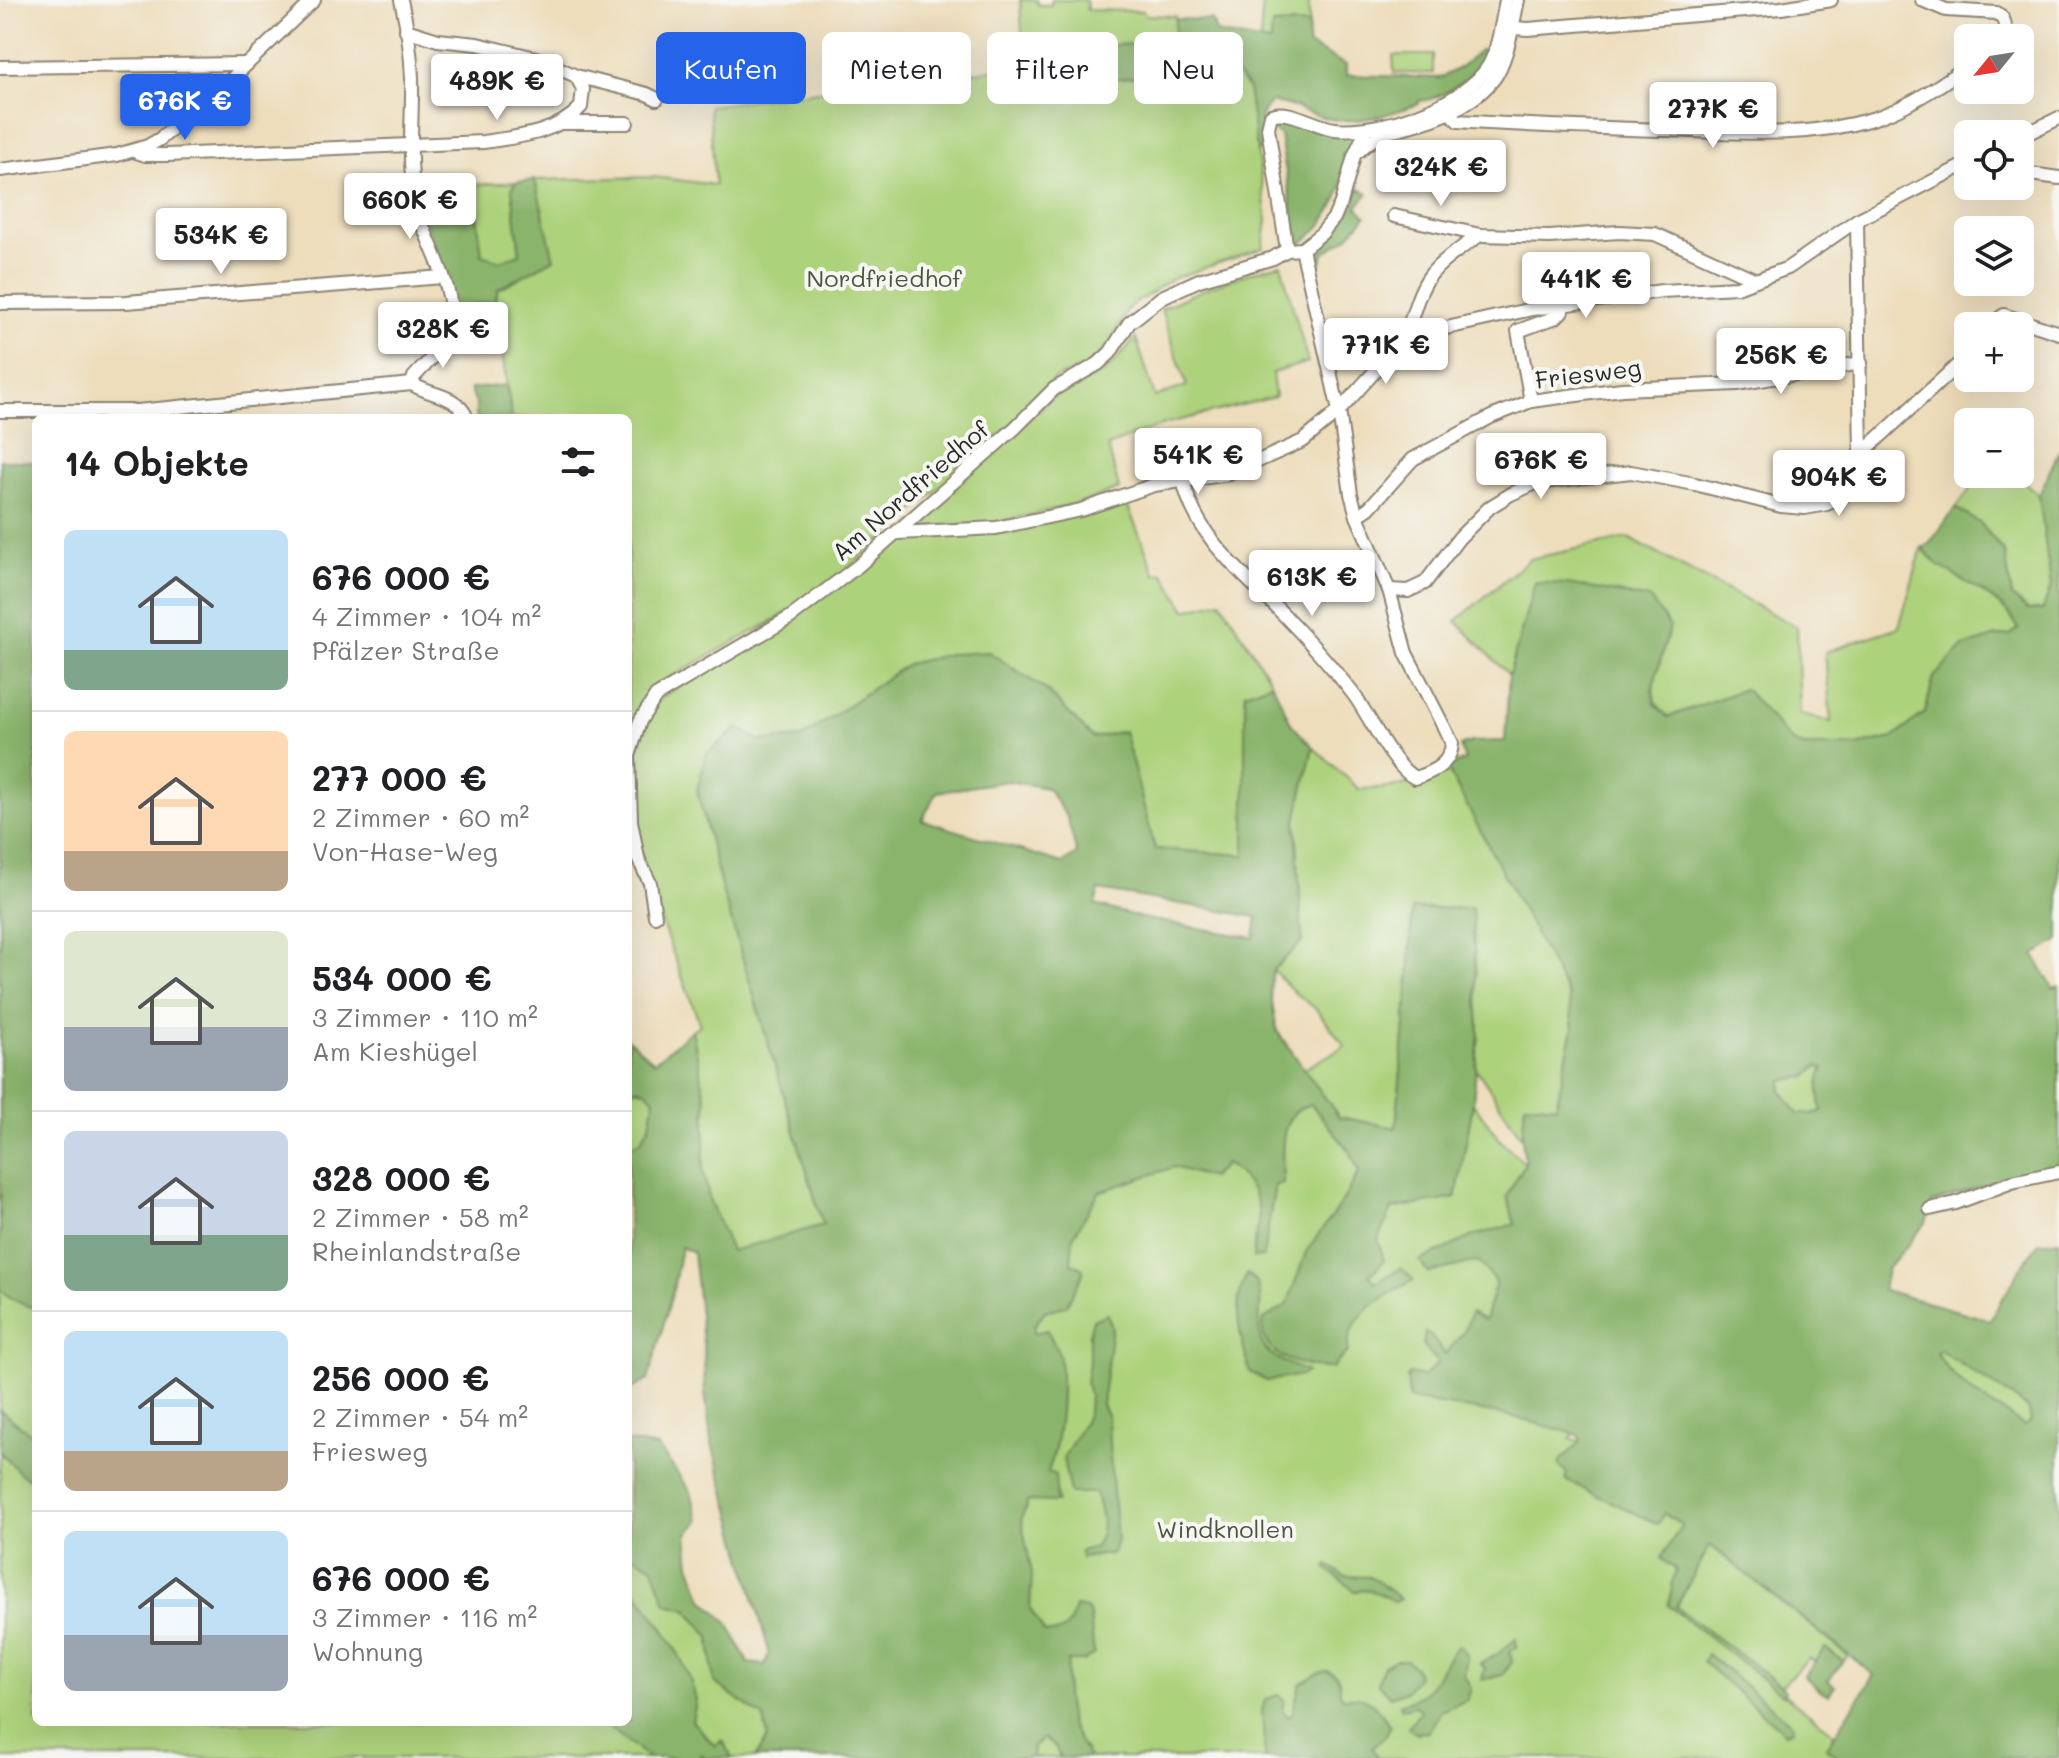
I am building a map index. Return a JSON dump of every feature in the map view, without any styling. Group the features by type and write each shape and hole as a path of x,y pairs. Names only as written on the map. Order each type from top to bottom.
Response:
{"street":[{"path":"0,170 136,152 160,139 247,64 314,0"},
{"path":"401,0 412,79 410,145 418,210 443,277 450,306 450,328 445,341 414,377 412,384"},
{"path":"1354,156 1367,143 1385,133 1430,121 1485,89 1498,73 1506,28 1506,0"},
{"path":"1287,250 1268,128 1269,117 1275,112 1281,113 1332,129 1367,128 1421,113 1480,77 1491,62 1518,0"},
{"path":"1506,28 1781,8 1831,0"},
{"path":"1922,0 1946,10 1997,13 2005,24"},
{"path":"406,30 438,40 477,44 536,58 576,76 656,98"},
{"path":"0,67 247,64"},
{"path":"1450,112 1458,121 1522,125 1793,132 1874,118 1916,100 1954,74"},
{"path":"136,152 167,155 483,142 524,137 561,123 581,107 583,89 576,76"},
{"path":"2034,130 2059,118"},
{"path":"561,123 627,123"},
{"path":"1183,480 1187,499 1209,537 1241,574 1331,664 1368,714 1399,767 1415,778 1439,768 1451,753 1452,743 1406,653 1389,590 1357,516 1339,411 1302,249 1322,233 1334,218 1354,156 1367,128"},
{"path":"1406,337 1478,319 1561,306 1662,291 1737,287 1788,268 1857,220 1954,170"},
{"path":"2034,174 2059,178"},
{"path":"1394,216 1480,235 1655,234 1756,280"},
{"path":"1389,590 1408,591 1425,583 1459,538 1490,507 1536,483 1631,472 1695,484 1781,506 1805,508 1827,504 1856,485 1867,468 1861,454 1857,220"},
{"path":"897,533 996,528 1081,510 1154,485 1229,474 1303,441 1339,411 1406,337 1425,278 1443,260 1480,235"},
{"name":"Am Nordfriedhof","path":"632,746 640,721 656,696 791,617 858,566 1015,428 1054,389 1098,364 1110,353 1129,323 1155,303 1199,280 1273,258 1287,250 1302,249"},
{"path":"0,303 126,302 443,277"},
{"path":"1531,401 1518,331 1556,317 1562,311 1561,306"},
{"path":"2034,325 2059,333"},
{"name":"Friesweg","path":"1357,516 1369,508 1413,459 1491,417 1531,401 1622,389 1737,384 1861,363"},
{"path":"1861,454 1954,368"},
{"path":"0,411 137,411 412,384 424,392 451,398 465,414"},
{"name":"Am Nordfriedhof","path":"632,821 638,858 650,883 655,916"},
{"path":"1930,1209 1956,1203 2012,1182 2059,1172"}],"green space":[{"path":"1020,0 1037,0 1038,5 1051,5 1052,0 1086,0 1087,10 1144,11 1145,15 1175,16 1175,32 1134,32 1134,44 1118,45 1118,32 1022,32"},
{"path":"1263,0 1309,0 1309,24 1272,25 1271,43 1260,42"},
{"path":"1175,19 1212,20 1216,32 1174,32"},
{"path":"1309,24 1308,45 1346,65 1346,75 1440,78 1461,67 1480,50 1485,51 1476,69 1459,85 1438,96 1418,101 1419,104 1373,117 1337,120 1272,102 1261,118 1263,149 1257,151 1248,88 1243,82 1243,38 1271,43 1272,25"},
{"path":"1134,44 1134,77 1118,78 1118,45"},
{"name":"Nordfriedhof","path":"1134,53 1134,104 1243,104 1243,82 1248,88 1267,220 1263,248 1172,279 1128,308 1108,346 1084,368 1055,378 1010,426 843,573 787,613 649,689 632,721 632,414 511,414 494,302 498,289 553,259 535,180 654,177 715,185 709,106 806,104 806,93 822,91 822,104 971,104 971,73 987,71 987,104 1118,104 1118,55"},
{"path":"1393,55 1433,55 1433,73 1394,73"},
{"path":"1279,116 1357,134 1358,137 1344,182 1331,210 1312,235 1299,245 1293,244 1290,235 1297,240 1280,135 1271,128"},
{"path":"535,180 554,259 498,289 494,302 454,308 421,207 419,189 473,185 482,255 500,261 520,254 512,189 516,182"},
{"path":"516,182 512,189 520,254 500,261 482,255 473,185"},
{"path":"1352,186 1368,193 1357,207 1366,216 1348,237 1325,252 1320,264 1312,266 1310,252 1338,223"},
{"path":"1281,264 1308,362 1272,373 1275,397 1164,424 1108,446 1119,489 1081,503 997,523 910,528 1053,397 1106,371 1136,338 1155,397 1187,386 1161,309 1220,283"},
{"path":"506,385 511,414 476,414 470,389"},
{"path":"2059,450 2059,940 2034,955 2053,988 2059,986 2059,1167 1999,1181 1932,1203 1926,1223 1887,1269 1883,1290 1990,1320 2039,1243 2059,1240 2059,1758 1841,1758 1826,1748 1874,1675 1710,1545 1676,1607 1781,1686 1785,1691 1783,1695 1668,1605 1676,1570 1661,1558 1682,1525 1665,1513 1658,1524 1565,1480 1567,1473 1559,1465 1581,1442 1579,1435 1506,1415 1409,1399 1407,1377 1410,1374 1423,1377 1438,1363 1423,1345 1425,1332 1445,1354 1464,1332 1471,1313 1485,1320 1496,1282 1478,1261 1428,1273 1420,1261 1473,1236 1515,1224 1507,1196 1525,1163 1522,1138 1525,1103 1556,1106 1573,1028 1569,997 1447,768 1465,760 1460,746 1472,742 1505,741 1509,675 1535,582 1567,584 1650,599 1670,627 1652,690 1655,704 1668,717 1745,689 1792,742 1803,746 1856,746 1893,738 1925,713 1934,677 1963,647 2010,635 2018,629 1996,601 1940,566 1922,548 1929,544 1956,508 1981,524 2005,553 2012,597 2027,610 2043,610 2051,586 2039,495","holes":["1817,1066 1824,1068 1819,1084 1822,1111 1798,1114 1781,1090 1782,1080 1807,1077","1939,1350 2020,1402 2029,1410 2031,1421 2024,1426 1965,1386 1945,1366 1936,1353"]},
{"path":"0,460 32,462 32,1307 0,1290"},
{"path":"1971,488 2031,488 2039,495 2051,586 2043,610 2028,610 2012,597 2005,553 1981,524 1956,508"},
{"path":"1125,500 1156,575 1163,573 1186,610 1221,601 1272,683 1245,693 1245,855 1155,849 1124,732 1093,738 1046,690 907,664 802,738 761,741 707,753 697,790 722,890 823,1225 731,1252 710,1202 703,1172 706,1101 692,1030 700,1025 659,916 638,839 633,801 634,763 645,723 659,700 899,537 1000,532"},
{"path":"1628,538 1797,627 1800,714 1831,722 1825,652 1899,627 1922,548 1940,566 1996,601 2018,629 2010,635 1993,637 1934,677 1925,713 1893,738 1856,746 1803,746 1791,742 1745,689 1668,717 1656,701 1653,688 1662,654 1536,582 1509,675 1456,621 1530,559"},
{"path":"989,652 1046,690 1093,738 1124,731 1155,849 1245,855 1245,693 1272,683 1292,725 1313,747 1296,820 1302,942 1273,970 1270,990 1277,1031 1339,1117 1396,1128 1412,909 1472,908 1479,1032 1473,1103 1456,1198 1392,1209 1378,1238 1384,1261 1369,1275 1376,1283 1401,1268 1414,1280 1380,1300 1361,1317 1349,1338 1348,1351 1332,1368 1309,1366 1284,1358 1267,1343 1263,1332 1264,1319 1287,1305 1306,1252 1359,1172 1351,1153 1311,1104 1299,1109 1286,1125 1282,1148 1283,1183 1275,1185 1263,1257 1253,1258 1258,1220 1254,1194 1238,1173 1225,1164 1211,1178 1174,1167 1099,1192 1073,1237 1071,1263 1083,1269 1083,1274 1066,1306 1045,1311 1034,1326 1034,1333 1047,1330 1060,1359 1060,1417 1048,1472 1055,1475 1057,1502 1028,1501 1021,1519 1032,1574 1030,1609 1045,1633 1066,1628 1075,1607 1087,1609 1090,1615 1094,1654 1083,1661 1068,1661 1066,1695 1070,1724 1089,1758 1060,1758 1056,1748 1043,1738 1033,1746 1032,1758 755,1758 768,1738 764,1718 714,1682 710,1637 687,1609 666,1604 653,1567 632,1558 632,1443 658,1447 691,1492 699,1521 687,1535 690,1564 703,1599 728,1623 748,1663 765,1665 769,1652 711,1440 693,1253 681,1247 673,1290 648,1380 632,1389 632,1145 640,1142 650,1125 655,1099 646,1090 632,1090 632,1043 654,1062 692,1030 706,1101 703,1172 710,1202 731,1251 823,1225 722,890 697,790 707,753 738,728 761,741 802,738 907,664 949,654","holes":["1007,781 1047,788 1067,817 1077,854 1062,863 922,820 937,792","1099,890 1257,917 1254,938 1142,918 1095,905"]},
{"path":"1313,747 1359,789 1404,784 1447,768 1569,997 1573,1028 1556,1106 1525,1103 1522,1138 1475,1067 1479,1032 1471,909 1412,910 1396,1128 1339,1117 1304,1069 1345,1046 1315,1008 1273,970 1302,942 1296,820"},
{"path":"1817,1066 1825,1068 1820,1098 1822,1111 1798,1114 1781,1090 1782,1080"},
{"path":"632,1089 646,1090 655,1099 650,1125 640,1142 632,1145"},
{"name":"Windknollen","path":"1311,1103 1351,1153 1359,1172 1342,1202 1368,1275 1378,1238 1392,1208 1456,1198 1473,1103 1501,1141 1525,1163 1507,1196 1576,1432 1570,1439 1582,1441 1571,1451 1707,1516 1676,1570 1668,1605 1834,1733 1828,1745 1847,1758 930,1758 1034,1326 1039,1319 1078,1163"},
{"path":"0,1221 32,1246 32,1726 632,1724 711,1758 0,1758"},
{"path":"1247,1274 1259,1288 1259,1327 1263,1345 1277,1358 1307,1372 1302,1375 1266,1381 1250,1372 1238,1310"},
{"path":"1107,1314 1112,1327 1102,1405 1108,1417 1117,1540 1113,1553 1081,1558 1080,1551 1095,1547 1102,1527 1101,1514 1095,1493 1070,1493 1063,1459 1088,1414 1086,1383 1089,1334 1093,1320"},
{"path":"1939,1350 2020,1402 2029,1410 2031,1421 2024,1426 1965,1386 1945,1366 1936,1353"},
{"path":"0,1410 32,1435 32,1480 20,1473 0,1452"},
{"path":"1710,1545 1848,1656 1843,1661 1825,1648 1815,1662 1809,1658 1781,1686 1676,1607"},
{"path":"634,1555 653,1567 667,1604 687,1609 710,1637 714,1682 764,1718 768,1738 755,1758 732,1758 723,1741 715,1746 692,1721 696,1699 644,1601 632,1588"},
{"path":"1328,1565 1344,1576 1372,1577 1400,1599 1394,1602 1376,1592 1355,1591 1326,1568"},
{"path":"632,1589 659,1622 685,1667 695,1700 692,1721 715,1746 722,1740 732,1758 706,1758 701,1754 699,1758 649,1758 607,1726 632,1726"},
{"path":"1516,1639 1517,1646 1510,1652 1512,1663 1502,1675 1482,1680 1485,1668 1480,1664"},
{"path":"1459,1645 1467,1656 1464,1675 1471,1689 1467,1700 1441,1711 1428,1732 1416,1733 1408,1727 1421,1711 1415,1706 1402,1709 1400,1704 1424,1693"},
{"path":"1825,1648 1843,1661 1828,1681 1835,1686 1829,1695 1804,1676"},
{"path":"1707,1654 1793,1725 1792,1730 1785,1733 1703,1662"},
{"path":"1395,1660 1406,1660 1416,1668 1418,1676 1406,1691 1390,1697 1378,1684 1383,1666"},
{"path":"1328,1671 1338,1679 1344,1698 1365,1699 1390,1726 1386,1735 1372,1748 1378,1758 1265,1758 1262,1711 1265,1700 1278,1695 1284,1700 1282,1710 1288,1717 1293,1712 1300,1684"}]}
